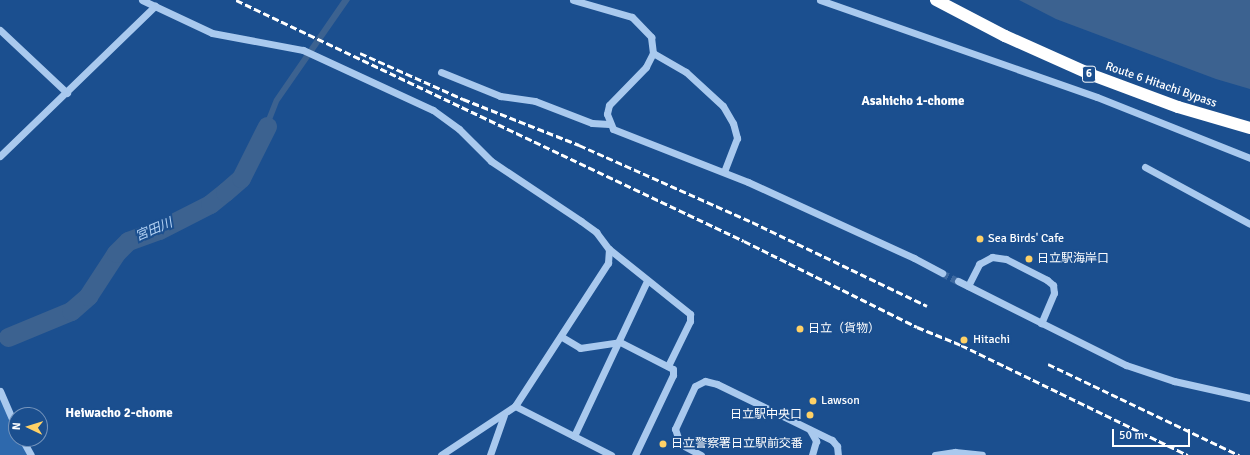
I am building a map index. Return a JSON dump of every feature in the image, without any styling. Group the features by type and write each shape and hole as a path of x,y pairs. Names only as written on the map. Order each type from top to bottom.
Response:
{"highway":[{"name":"Route 6 Hitachi Bypass","path":"936,0 1005,36 1092,76 1178,107 1250,128"}],"street":[{"path":"142,0 212,33 303,50 433,110 458,129 491,161 586,224 609,249 690,314 690,321 668,366"},
{"path":"573,0 632,18 651,37 653,53 646,67 609,105 609,124"},
{"path":"820,0 1097,97 1250,158"},
{"path":"0,156 67,93 155,6"},
{"path":"0,30 67,93"},
{"path":"653,53 686,72 723,106 737,130 737,138 724,172"},
{"path":"441,72 500,96 535,101 592,123 609,124 621,134 724,172 914,258 942,273"},
{"path":"1145,167 1250,224"},
{"path":"441,455 504,415 515,406 562,336 608,263 609,249"},
{"path":"968,286 979,264 992,257 1006,259 1047,280 1052,285 1054,293 1041,323"},
{"path":"574,436 620,342 647,281"},
{"path":"958,281 1126,365 1150,374 1250,398"},
{"path":"562,336 580,348 620,342 673,369 674,375 635,455"},
{"path":"701,455 680,444 675,429 696,386 700,382 717,384 832,440 837,446 838,455"},
{"path":"0,391 8,410"},
{"path":"515,406 612,455"},
{"path":"490,455 504,415"},
{"path":"809,428 816,441 812,455"},
{"path":"935,455 955,452 982,455"}],"shaded area":[{"path":"342,0 350,0 279,102 260,151 255,147 274,99"},
{"path":"1019,0 1250,0 1250,89 1216,79 1056,19"},
{"path":"0,397 8,412 8,447 27,447 31,455 0,455"}],"waterway":[{"name":"宮田川","path":"8,337 71,311 88,296 116,253 128,241 159,230 210,204 225,192 241,178 267,126"}],"tunnel":[{"path":"942,273 958,281"}],"railway":[{"path":"236,0 744,241 917,327 961,345 1188,455"},
{"path":"360,53 463,99 579,145 752,222 927,306"},
{"path":"1048,364 1239,455"}],"place":[{"name":"Sea Birds' Cafe","path":"980,239"},
{"name":"日立駅海岸口","path":"1029,259"},
{"name":"日立（貨物）","path":"800,329"},
{"name":"Hitachi","path":"964,340"},
{"name":"Lawson","path":"813,401"},
{"name":"日立駅中央口","path":"810,415"},
{"name":"日立警察署日立駅前交番","path":"663,444"}],"district":[{"name":"Asahicho 1-chome","path":"913,101"},
{"name":"Heiwacho 2-chome","path":"119,413"}]}
